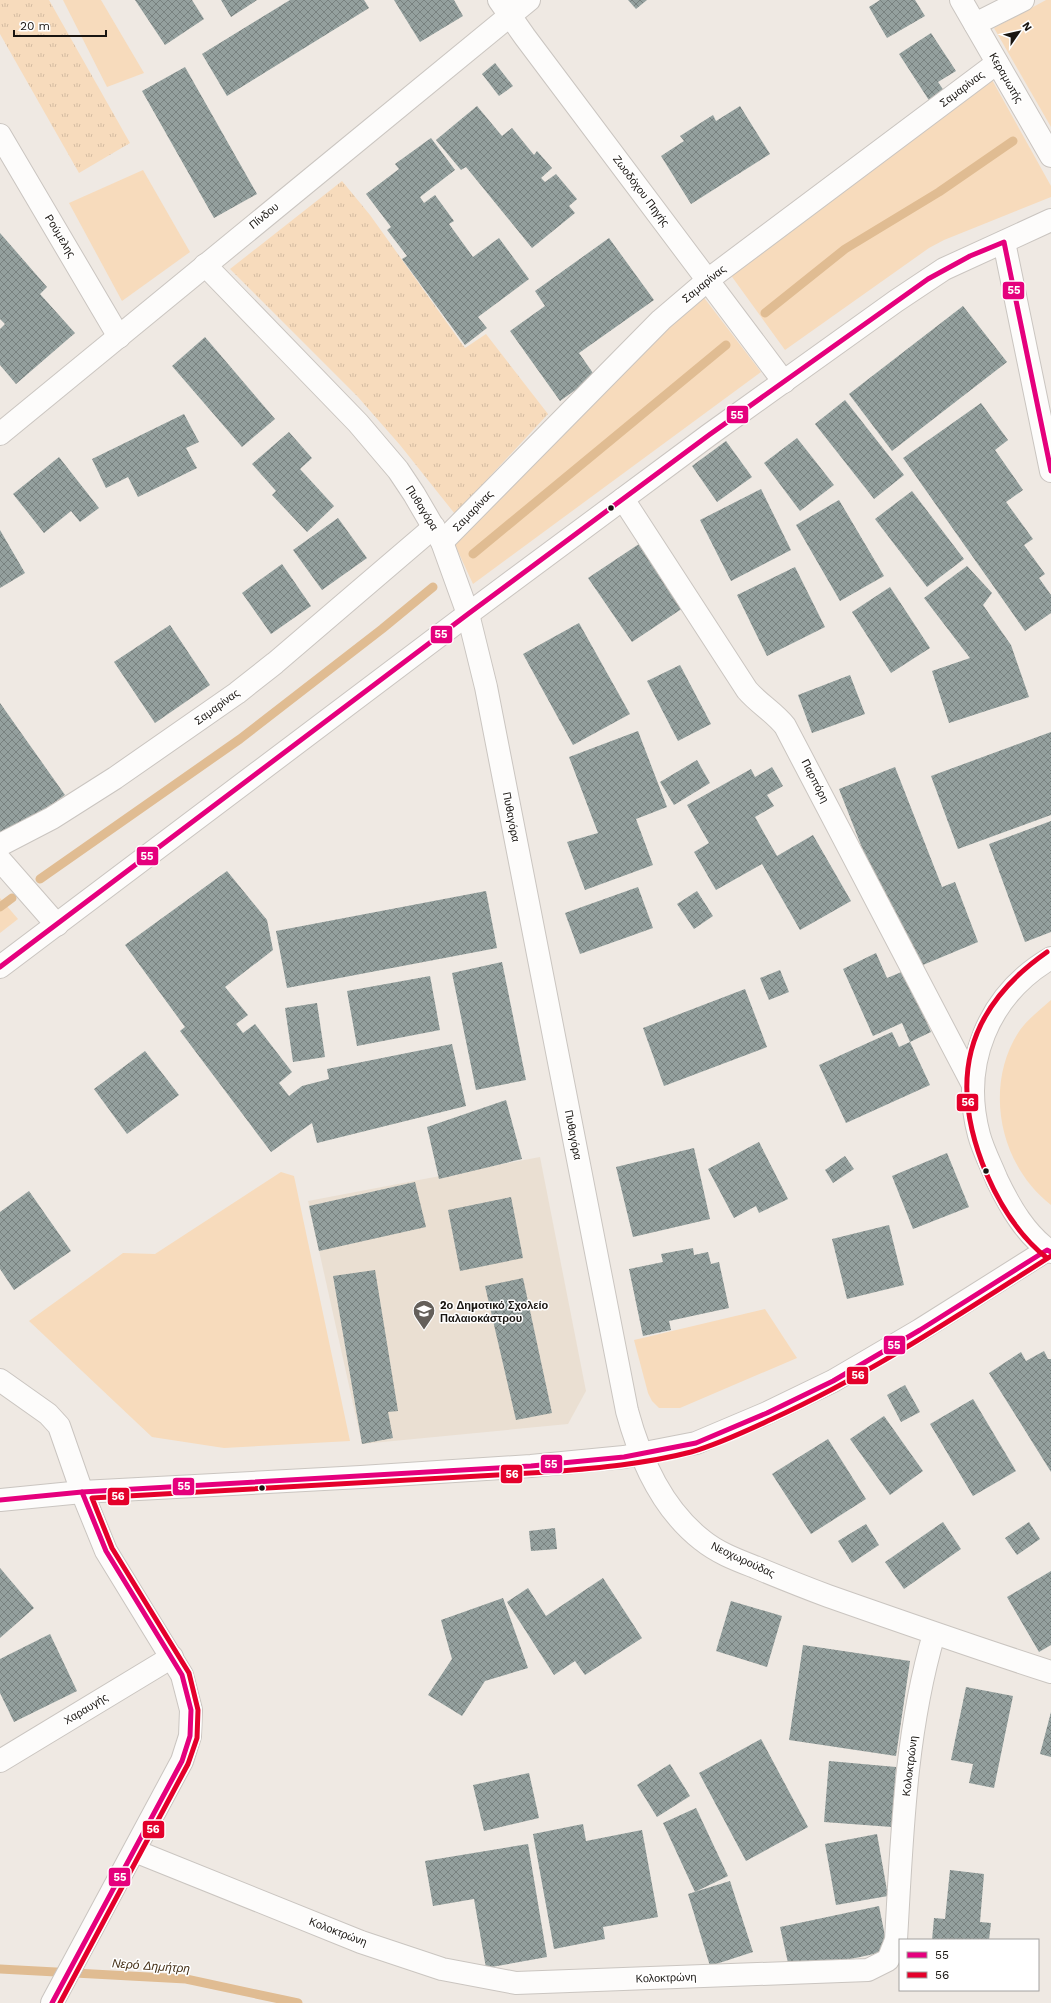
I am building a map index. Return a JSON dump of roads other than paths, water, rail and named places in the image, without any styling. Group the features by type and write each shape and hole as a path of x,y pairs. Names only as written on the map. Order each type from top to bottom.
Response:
{"street":[{"name":"Πίνδου","path":"0,434 205,265 504,8 529,0"},
{"name":"Κεραμωτής","path":"961,0 1051,156"},
{"path":"975,24 1023,0"},
{"name":"Ζωοδόχου Πηγής","path":"504,8 784,382"},
{"name":"Σαμαρίνας","path":"0,846 52,818 115,778 237,693 276,663 438,534 647,333 708,279 997,63"},
{"name":"Ρούμελης","path":"0,135 119,336"},
{"path":"0,967 623,499 933,276 970,256 1051,220"},
{"path":"1004,242 1051,471"},
{"name":"Πυθαγόρα","path":"205,265 358,423 398,470 438,534 468,614 486,687 627,1411 642,1454"},
{"name":"Παρπόρη","path":"623,499 747,690 757,702 777,716 785,726 973,1085"},
{"path":"0,860 57,925"},
{"path":"0,1500 82,1492 493,1469 642,1454 696,1443 804,1396 901,1341 1049,1251 1034,1237 1012,1209 989,1162 979,1135 974,1111 973,1085 978,1048 994,1013 1022,979 1051,958"},
{"path":"0,1380 48,1414 59,1426 82,1492 106,1551 182,1675 191,1710 190,1736 182,1761 52,2003"},
{"name":"Νεοχωρούδας","path":"642,1454 658,1488 675,1512 692,1532 709,1546 799,1586 934,1634 1051,1672"},
{"name":"Κολοκτρώνη","path":"135,1851 361,1942 442,1969 516,1983 868,1970 888,1960 896,1940 907,1776 923,1672 934,1634"},
{"name":"Χαραυγής","path":"0,1761 172,1657"}],"waterway":[{"path":"765,313 845,249 939,192 1013,141"},
{"path":"473,554 726,345"},
{"path":"40,879 240,739 382,629 433,587"},
{"path":"0,907 12,898"},
{"name":"Νερό Δημήτρη","path":"0,1969 186,1979 298,2003"}],"place":[{"name":"2ο Δημοτικό Σχολείο Παλαιοκάστρου","path":"424,1330"}]}
